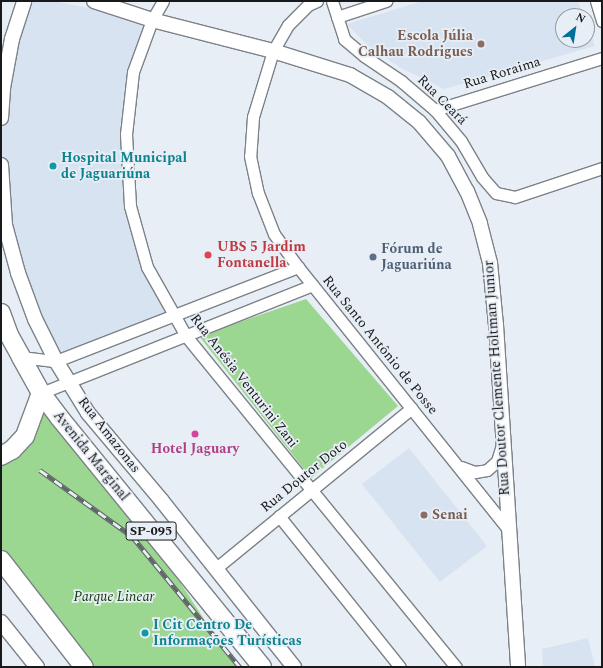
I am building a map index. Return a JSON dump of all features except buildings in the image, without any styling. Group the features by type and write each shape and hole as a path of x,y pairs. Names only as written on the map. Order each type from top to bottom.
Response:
{"main road":[{"name":"SP-095","path":"1,313 9,335 42,393"},
{"path":"1,349 21,357"},
{"path":"1,456 12,450 25,436 42,393"},
{"name":"Avenida Marginal","path":"42,393 73,435 262,667"},
{"path":"1,560 84,667"}],"street":[{"path":"1,118 3,88 12,40 24,1"},
{"name":"Rua Doutor Clemente Holtman Junior","path":"94,1 152,20 273,51 350,75 388,97 419,122 448,156 470,198 480,224 490,263 518,667"},
{"name":"Rua Anésia Venturini Zani","path":"163,1 152,20 133,72 126,134 130,206 147,267 186,336 456,667"},
{"name":"Rua Santo Antônio de Posse","path":"316,1 308,5 288,25 273,51 254,117 250,156 258,193 274,234 298,267 460,467 509,530"},
{"name":"Rua Ceará","path":"332,1 344,39 364,56 401,81 435,110 461,141 482,177 496,193 515,197 602,168"},
{"path":"337,17 386,1"},
{"path":"596,1 602,21"},
{"name":"Rua Roraima","path":"435,110 602,58"},
{"name":"Rua Amazonas","path":"1,165 5,225 18,274 35,318 56,361 88,413 294,667"},
{"path":"21,357 56,361 298,267"},
{"path":"42,393 312,285"},
{"name":"Rua Doutor Doto","path":"215,569 412,408"},
{"path":"460,467 475,472 487,470 497,462 503,442"},
{"path":"279,516 400,667"},
{"path":"1,622 37,667"}],"shaded area":[{"path":"29,1 53,1 151,20 131,71 128,207 171,314 57,358 20,273 3,183 1,133 5,88"},
{"name":"Escola Júlia Calhau Rodrigues","path":"423,1 578,1 580,8 555,8 555,48 588,48 444,89 399,67 365,43 347,24"},
{"name":"Senai","path":"409,448 487,546 440,582 362,484"},
{"path":"588,638 595,667 543,667 542,649"}],"green space":[{"path":"306,299 398,406 311,478 199,336"},
{"name":"Parque Linear","path":"40,401 59,429 176,576 226,653 238,667 91,667 1,550 1,458"}],"railway":[{"path":"40,470 132,536 240,667"}],"place":[{"name":"Escola Júlia Calhau Rodrigues","path":"481,44"},
{"name":"Hospital Municipal de Jaguariúna","path":"53,166"},
{"name":"UBS 5 Jardim Fontanella","path":"208,255"},
{"name":"Fórum de Jaguariúna","path":"373,257"},
{"name":"Hotel Jaguary","path":"195,434"},
{"name":"Senai","path":"424,515"},
{"name":"I Cit Centro De Informações Turísticas","path":"145,633"}]}
